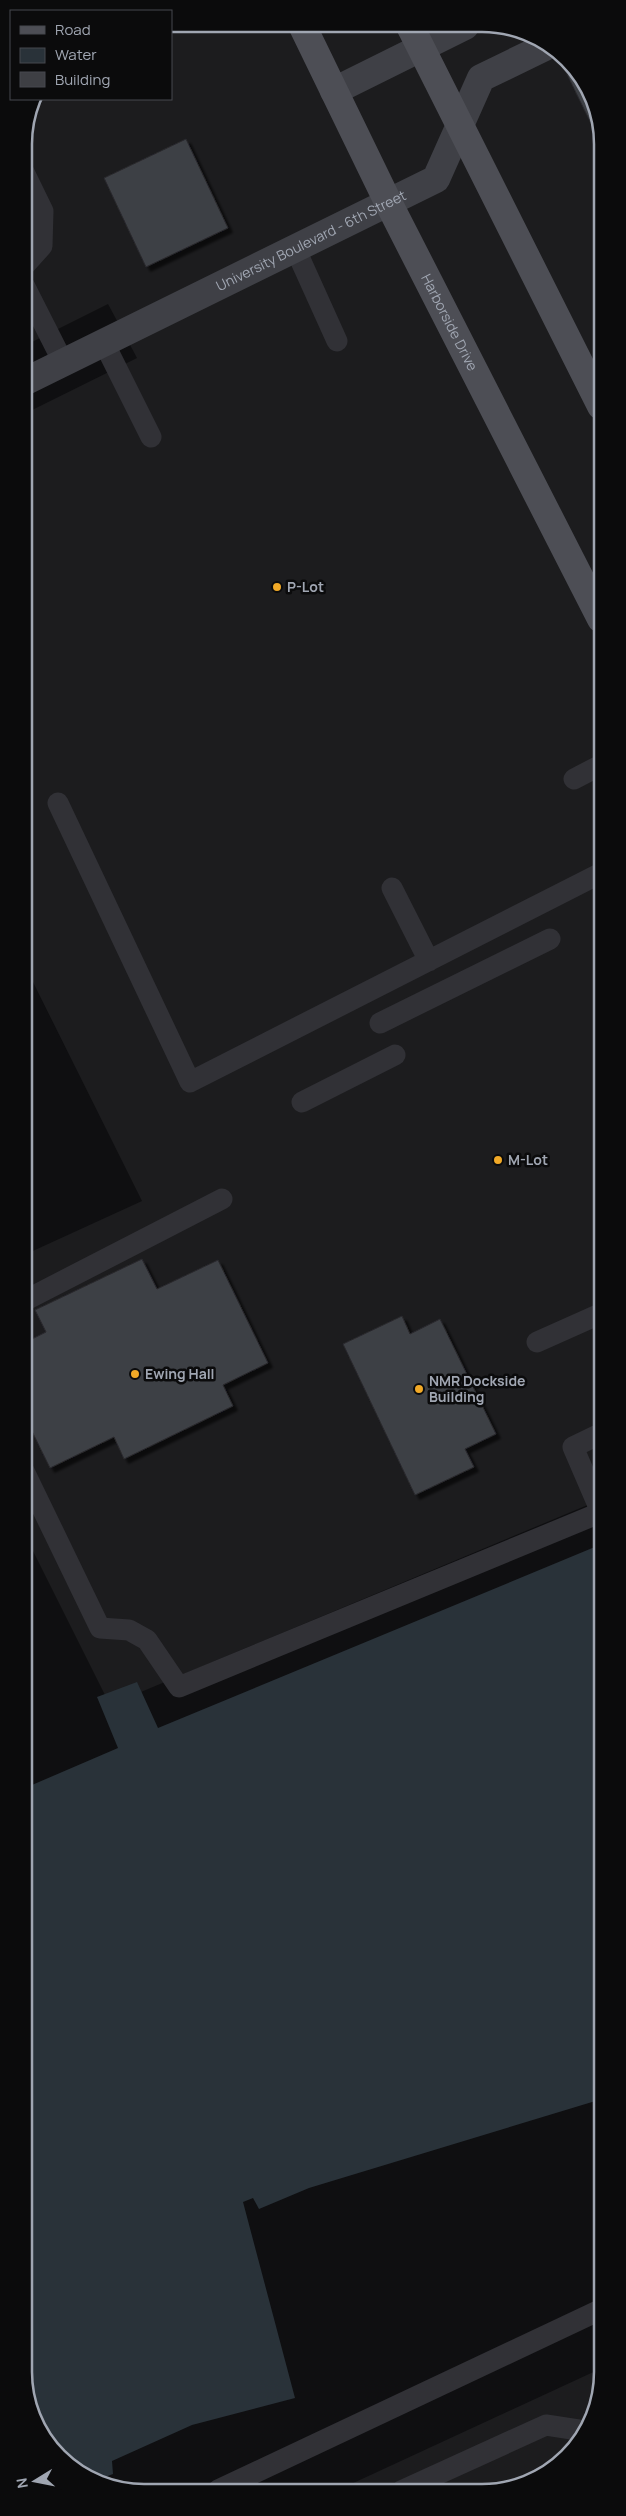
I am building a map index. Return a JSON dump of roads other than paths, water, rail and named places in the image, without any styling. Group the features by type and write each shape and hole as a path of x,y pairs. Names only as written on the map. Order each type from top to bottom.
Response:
{"main road":[{"name":"Harborside Drive","path":"305,32 388,202 594,605"},
{"path":"415,37 594,392"}],"street":[{"path":"334,91 415,37 438,32"},
{"name":"University Boulevard - 6th Street","path":"33,377 436,178 481,78 540,49"}],"lane":[{"path":"33,190 43,211 42,246 33,256"},
{"path":"295,248 337,341"},
{"path":"33,303 63,362"},
{"path":"104,343 151,436"},
{"path":"574,779 594,769"},
{"path":"58,803 190,1082 594,877"},
{"path":"392,888 429,961"},
{"path":"380,1023 550,939"},
{"path":"302,1102 395,1055"},
{"path":"32,1298 222,1199"},
{"path":"537,1342 593,1317"},
{"path":"593,1437 573,1447 593,1494"},
{"path":"32,1488 100,1628 129,1630 146,1640 179,1688 593,1515"},
{"path":"231,2484 593,2313"},
{"path":"416,2484 546,2425 577,2430"}],"water":[{"path":"593,1548 593,2102 309,2188 259,2209 253,2198 243,2202 295,2398 192,2425 112,2461 113,2474 106,2477 82,2465 65,2451 51,2434 38,2407 33,2386 32,1785 118,1748 97,1697 137,1682 158,1728"}],"place":[{"name":"P-Lot","path":"277,587"},
{"name":"M-Lot","path":"498,1160"},
{"name":"Ewing Hall","path":"135,1374"},
{"name":"NMR Dockside Building","path":"419,1389"}]}
